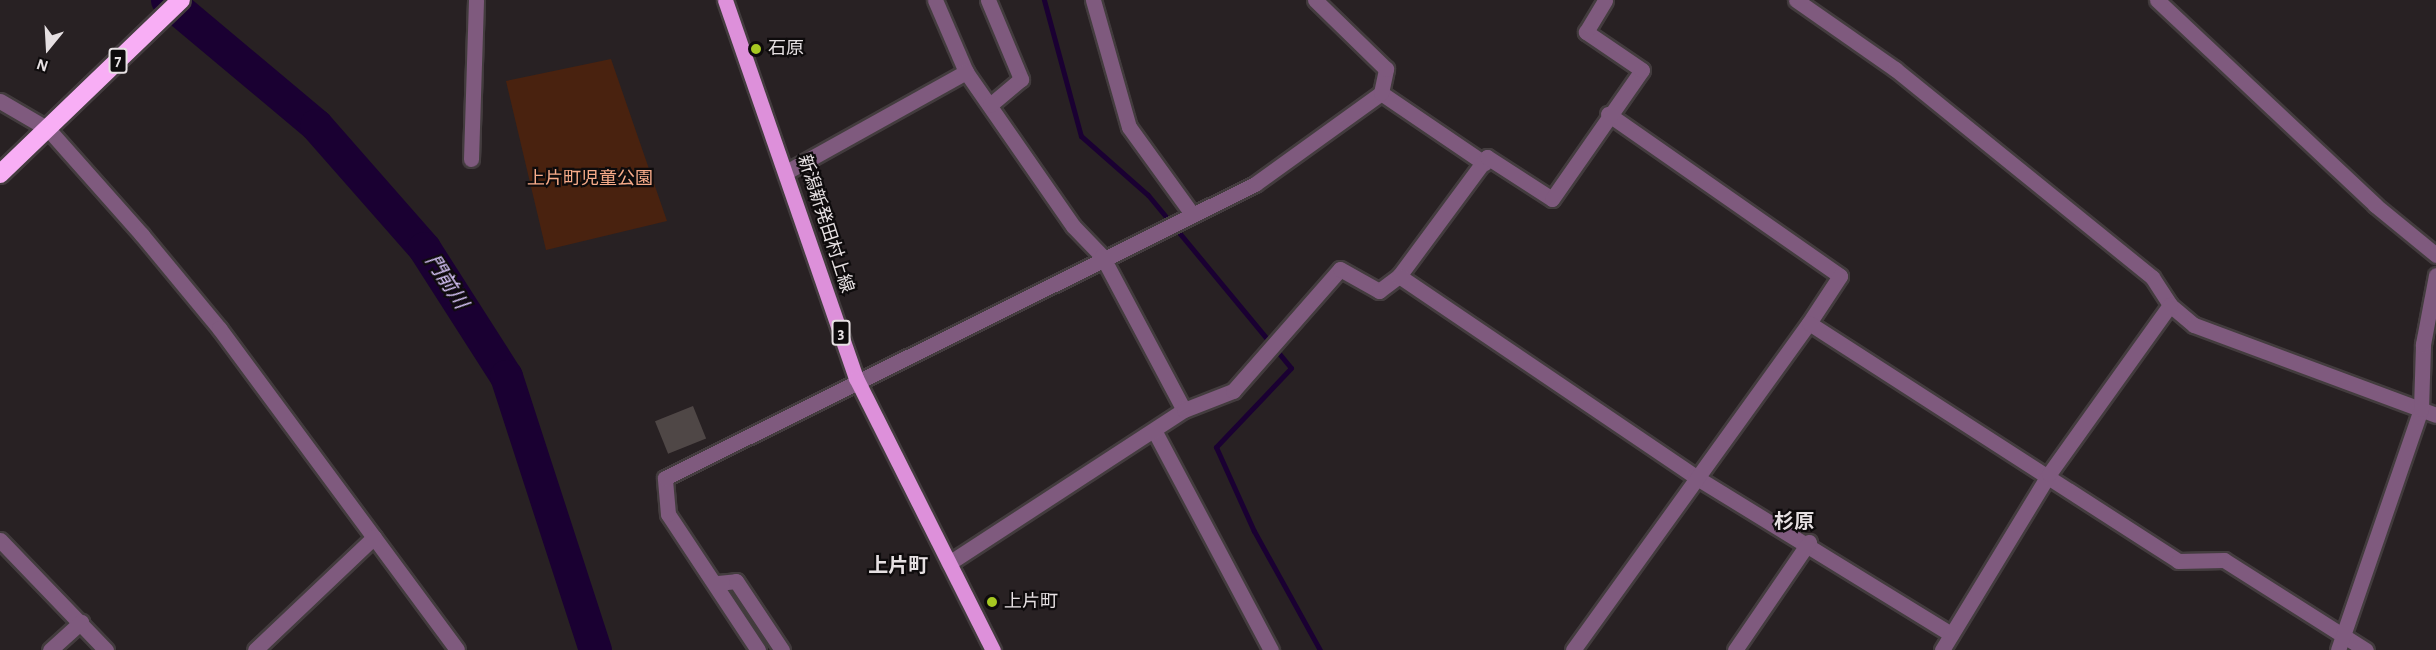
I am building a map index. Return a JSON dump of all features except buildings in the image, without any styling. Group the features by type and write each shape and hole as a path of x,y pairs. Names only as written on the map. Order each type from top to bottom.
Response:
{"highway":[{"name":"7","path":"0,174 181,0"}],"main road":[{"name":"新潟新発田村上線","path":"725,0 788,171 855,378 993,650"}],"street":[{"path":"471,159 476,0"},
{"path":"935,0 966,72 1073,226 1102,256 1184,410"},
{"path":"988,0 1021,79 990,105"},
{"path":"1093,0 1129,127 1192,214"},
{"path":"758,650 718,583 668,514 664,478 855,378 1102,256 1255,184 1381,93 1386,69 1315,0"},
{"path":"949,562 1155,432 1184,410 1233,392 1340,269 1379,291 1399,276 1487,157 1552,199 1608,114 1642,70 1586,32 1605,0"},
{"path":"1796,0 1895,69 2042,187 2152,277 2170,305 2194,325 2436,415"},
{"path":"2157,0 2436,255"},
{"path":"788,171 966,72"},
{"path":"1381,93 1484,163"},
{"path":"0,101 51,125 219,328 457,650"},
{"path":"1573,650 1694,476 1809,322 1840,276 1608,114"},
{"path":"2339,642 2421,409 2423,344 2436,275"},
{"path":"1399,276 1694,476 1809,542 1951,634"},
{"path":"1942,650 2049,474 2170,305"},
{"path":"1809,322 2049,474 2178,561 2224,560 2339,642 2366,650"},
{"path":"1155,432 1271,650"},
{"path":"255,650 374,537"},
{"path":"0,540 106,650"},
{"path":"1735,650 1809,542"},
{"path":"718,583 736,581 782,650"},
{"path":"50,650 81,622"}],"green space":[{"name":"上片町児童公園","path":"611,59 667,221 546,250 506,81"}],"waterway":[{"name":"門前川","path":"167,0 316,125 424,248 506,376 595,650"},
{"path":"1044,0 1081,136 1148,195 1291,368 1216,447 1254,531 1320,650"}],"place":[{"name":"石原","path":"756,49"},
{"name":"上片町","path":"992,602"}],"district":[{"name":"杉原","path":"1794,522"},
{"name":"上片町","path":"898,566"}]}
